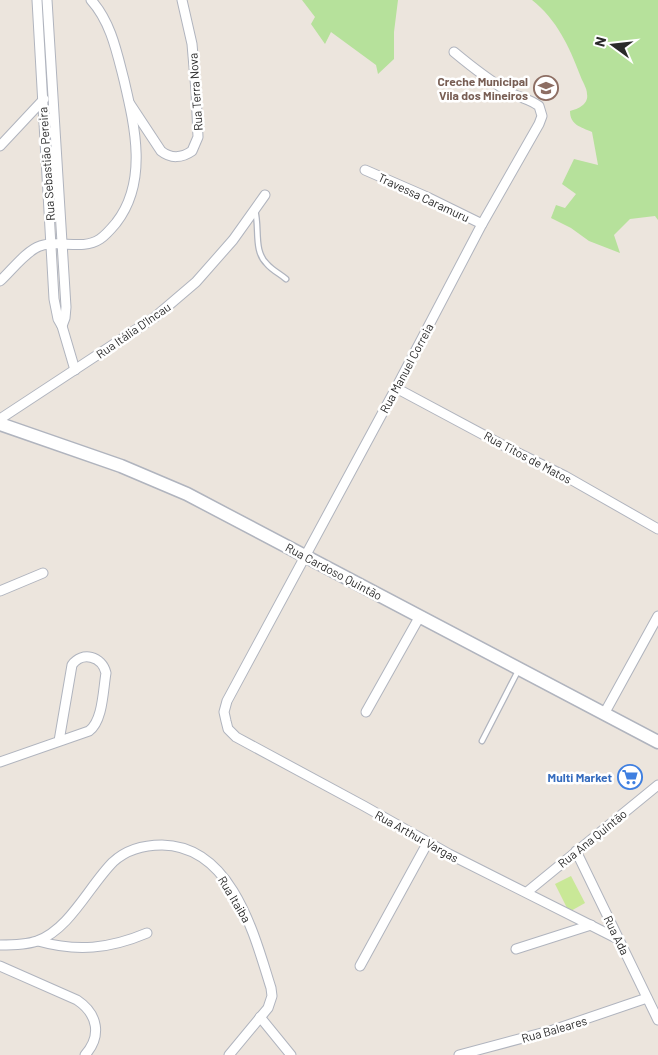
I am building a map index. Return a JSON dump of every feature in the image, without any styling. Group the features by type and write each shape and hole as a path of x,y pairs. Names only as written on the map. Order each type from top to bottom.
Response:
{"street":[{"name":"Rua Sebastião Pereira","path":"37,0 55,311 62,326 75,370"},
{"name":"Rua Sebastião Pereira","path":"47,0 66,307 62,326"},
{"path":"0,281 33,250 40,246 62,243 88,244 99,240 124,213 131,195 136,160 129,102 110,33 103,16 91,0"},
{"name":"Rua Terra Nova","path":"129,102 161,151 167,156 181,157 192,151 198,137 196,91 192,44 182,0"},
{"name":"Rua Manuel Correia","path":"226,721 224,712 227,701 482,224 542,116 541,110 534,103 513,94 485,76 454,52"},
{"path":"0,146 21,126 42,100 53,95"},
{"name":"Travessa Caramuru","path":"365,170 482,224"},
{"name":"Rua Itália D'Incau","path":"0,419 155,317 196,282 233,240 265,195"},
{"name":"Rua Titos de Matos","path":"396,388 565,476 658,530"},
{"name":"Rua Cardoso Quintão","path":"0,424 121,466 187,494 658,742"},
{"path":"0,591 43,573"},
{"path":"366,712 420,616"},
{"path":"604,714 658,616"},
{"path":"0,762 89,731 96,725 106,673 99,661 84,656 76,659 72,665 59,741"},
{"name":"Rua Arthur Vargas","path":"226,721 228,729 236,736 449,854 618,938"},
{"name":"Rua Ana Quintão","path":"526,892 658,785"},
{"path":"360,966 428,842"},
{"name":"Rua Itaiba","path":"0,945 20,945 38,941 55,930 72,913 113,862 125,853 153,845 174,846 192,851 206,859 222,876 252,927 272,996 268,1008 260,1017"},
{"name":"Rua Ada","path":"576,851 657,1016"},
{"path":"516,949 591,925"},
{"path":"38,941 64,948 106,947 147,933"},
{"path":"0,966 85,1005 96,1024 96,1036 92,1047 85,1055"},
{"name":"Rua Baleares","path":"459,1055 478,1053 648,998"},
{"path":"229,1055 260,1017 291,1055"}],"lane":[{"path":"255,209 258,222 260,256 267,265 286,279"},
{"path":"482,741 520,669"}],"green space":[{"path":"302,0 398,0 394,32 394,59 378,74 376,65 331,32 325,44 311,24 315,17"},
{"path":"532,0 658,0 658,220 655,216 630,219 614,235 620,253 589,241 571,228 551,218 556,205 565,208 576,194 562,184 574,159 598,165 592,132 577,125 570,116 570,111 585,103 587,94 585,87 561,34 548,16"},
{"path":"571,876 585,903 569,912 555,884"}],"place":[{"name":"Creche Municipal Vila dos Mineiros","path":"546,88"},
{"name":"Multi Market","path":"630,777"}]}
